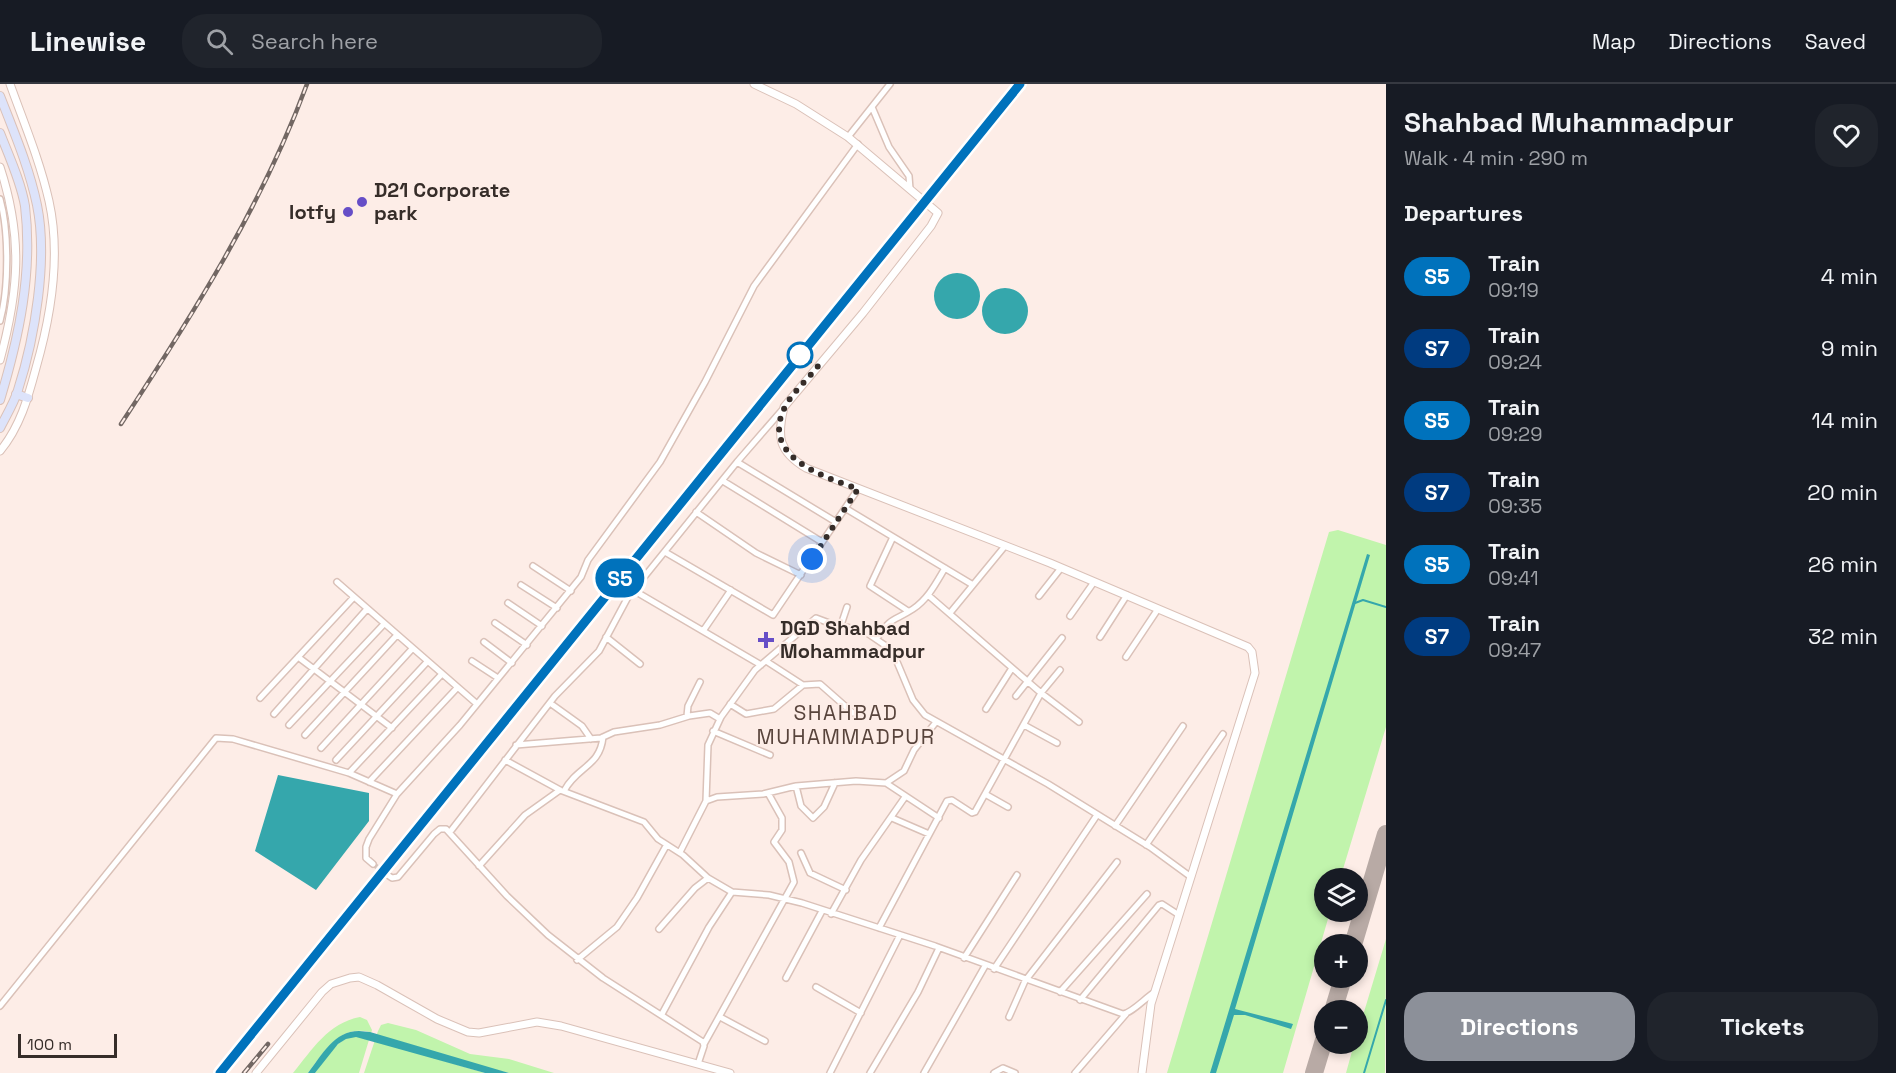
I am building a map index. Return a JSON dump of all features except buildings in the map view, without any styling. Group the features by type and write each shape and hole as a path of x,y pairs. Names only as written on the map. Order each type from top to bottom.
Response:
{"main road":[{"path":"0,96 22,154 34,195 42,242 34,324 16,394 0,428"},
{"path":"0,133 24,204 26,286 21,322 0,400"},
{"path":"16,394 28,398"}],"street":[{"path":"0,451 18,425 28,398 47,332 52,291 53,224 39,161 10,84"},
{"path":"450,832 550,703 596,655 633,590 863,313 938,216 936,211 858,144 796,104 754,84"},
{"path":"848,137 890,84"},
{"path":"872,107 889,147 909,176 910,189"},
{"path":"373,864 366,858 366,847 397,795 513,663 582,577 588,560 660,462 705,382 754,286 858,144"},
{"path":"0,360 12,317 16,264 15,223 0,169 13,166"},
{"path":"0,199 6,222 3,240 3,307 0,321"},
{"path":"784,407 780,437 790,456 806,468 1061,568 1248,647 1252,652 1255,674 1155,992 1142,1073"},
{"path":"737,462 836,522"},
{"path":"723,481 822,542"},
{"path":"665,552 772,615 858,489"},
{"path":"845,508 973,585"},
{"path":"696,513 756,554 801,575"},
{"path":"893,537 870,586 908,611"},
{"path":"950,613 1005,546"},
{"path":"532,566 571,591"},
{"path":"877,638 890,620 908,611 928,595 945,568"},
{"path":"1039,596 1061,568"},
{"path":"337,582 456,688 480,700"},
{"path":"1070,616 1094,582"},
{"path":"521,585 557,608"},
{"path":"633,590 803,685 820,684 852,713"},
{"path":"703,631 731,590"},
{"path":"928,595 1041,693 1079,722"},
{"path":"1100,638 1127,596"},
{"path":"260,698 354,597"},
{"path":"508,603 542,626"},
{"path":"841,626 847,607"},
{"path":"274,714 367,609"},
{"path":"1126,657 1158,609"},
{"path":"680,852 706,801 708,745 720,719 764,663 812,620 821,618 832,624 864,631 892,650 914,700 925,715 1005,759 1098,815 1191,877"},
{"path":"495,623 527,645"},
{"path":"289,725 384,624"},
{"path":"306,735 397,635"},
{"path":"606,637 640,664"},
{"path":"1016,696 1062,638"},
{"path":"484,642 513,663"},
{"path":"321,748 412,649"},
{"path":"298,657 392,728"},
{"path":"472,661 498,678"},
{"path":"336,760 427,662"},
{"path":"986,709 1012,668"},
{"path":"879,928 929,834 950,800 974,813 1041,693 1060,670"},
{"path":"349,773 441,675"},
{"path":"687,716 688,706 700,682"},
{"path":"730,704 748,715 772,710 803,685"},
{"path":"369,782 456,688"},
{"path":"550,703 582,726 591,739"},
{"path":"516,745 603,737 614,732 658,725 710,712 720,719"},
{"path":"706,801 717,797 768,793 796,786 886,783 904,771 914,750 936,722"},
{"path":"1024,725 1057,743"},
{"path":"1115,826 1183,726"},
{"path":"714,731 770,755"},
{"path":"1146,845 1223,734"},
{"path":"479,866 525,815 562,791 572,778 591,763 600,752 603,737"},
{"path":"0,1006 216,738 232,739 349,773 397,795"},
{"path":"505,759 562,791 644,822 666,846 680,852 708,878 732,892 785,898 939,948 1025,981 1126,1014"},
{"path":"796,786 801,806 813,818 824,807 835,783"},
{"path":"886,783 939,818"},
{"path":"698,1064 704,1044 795,879 789,862 774,842 782,830 782,818 768,793"},
{"path":"985,794 1008,807"},
{"path":"831,914 861,860 905,797"},
{"path":"994,969 1098,815"},
{"path":"892,818 929,834"},
{"path":"386,874 392,878 398,877 434,834 440,829 450,832 479,866 537,925 578,960 704,1044"},
{"path":"578,960 617,927 666,846"},
{"path":"801,853 810,873 846,890"},
{"path":"1009,1017 1025,981 1117,862"},
{"path":"964,958 1017,875"},
{"path":"659,929 695,888 708,878"},
{"path":"662,1014 709,927 732,892"},
{"path":"1060,992 1147,894"},
{"path":"1080,1000 1159,905 1162,904 1179,915"},
{"path":"786,978 822,911"},
{"path":"831,1073 900,935"},
{"path":"870,1073 918,992 939,948"},
{"path":"924,1073 985,966"},
{"path":"256,1073 322,992 331,984 350,978 359,978 377,985 468,1032 479,1033 537,1022 561,1026 730,1073"},
{"path":"816,987 861,1013"},
{"path":"1076,1073 1126,1014 1141,1000 1155,992"},
{"path":"720,1017 765,1041"},
{"path":"994,1073 1003,1068 1015,1073"}],"green space":[{"path":"1338,530 1386,545 1386,727 1343,868 1314,868 1314,922 1327,922 1324,934 1314,934 1314,967 1283,1073 1167,1073 1329,532"},
{"path":"1386,939 1385,1073 1346,1073 1351,1054 1368,1054 1368,1000"},
{"path":"360,1017 367,1020 372,1030 359,1073 315,1073 338,1044 348,1038 370,1032 350,1032 341,1036 308,1073 293,1073 330,1031 349,1020"},
{"path":"388,1023 416,1030 470,1054 509,1059 554,1073 509,1073 376,1041 485,1073 364,1073 378,1031 381,1025"}],"water":[{"path":"957,273 973,280 980,296 973,312 957,319 941,312 934,296 941,280"},
{"path":"1005,288 1014,289 1022,294 1027,302 1027,320 1022,328 1014,333 1005,334 996,333 988,328 983,320 982,311 983,302 988,294 996,289"},
{"path":"1367,554 1370,555 1235,1009 1293,1024 1291,1029 1245,1015 1234,1015 1216,1073 1210,1073"},
{"path":"278,775 369,793 369,821 316,890 255,851"},
{"path":"359,1031 370,1032 509,1073 485,1073 356,1037 338,1044 315,1073 308,1073 329,1045 342,1035"}],"waterway":[{"path":"1355,603 1363,600 1386,607"},
{"path":"1364,1073 1386,1000"}],"taxiway":[{"path":"1356,934 1386,834"},
{"path":"1336,1000 1340,988"},
{"path":"1314,1073 1320,1054"}],"tunnel":[{"path":"373,864 386,874"}],"railway":[{"path":"121,424 199,301 247,217 289,129 307,84"},
{"path":"220,1073 1021,84"},
{"path":"244,1073 268,1044"}],"train":[{"name":"S5","path":"220,1073 1020,84"}],"place":[{"name":"D21 Corporate park","path":"362,202"},
{"name":"Iotfy","path":"348,212"},
{"name":"DGD Shahbad Mohammadpur","path":"766,640"}],"district":[{"name":"SHAHBAD MUHAMMADPUR","path":"846,725"}],"route":[{"path":"800,355 818,366 784,407 780,437 790,456 806,468 858,489 812,559"}]}
